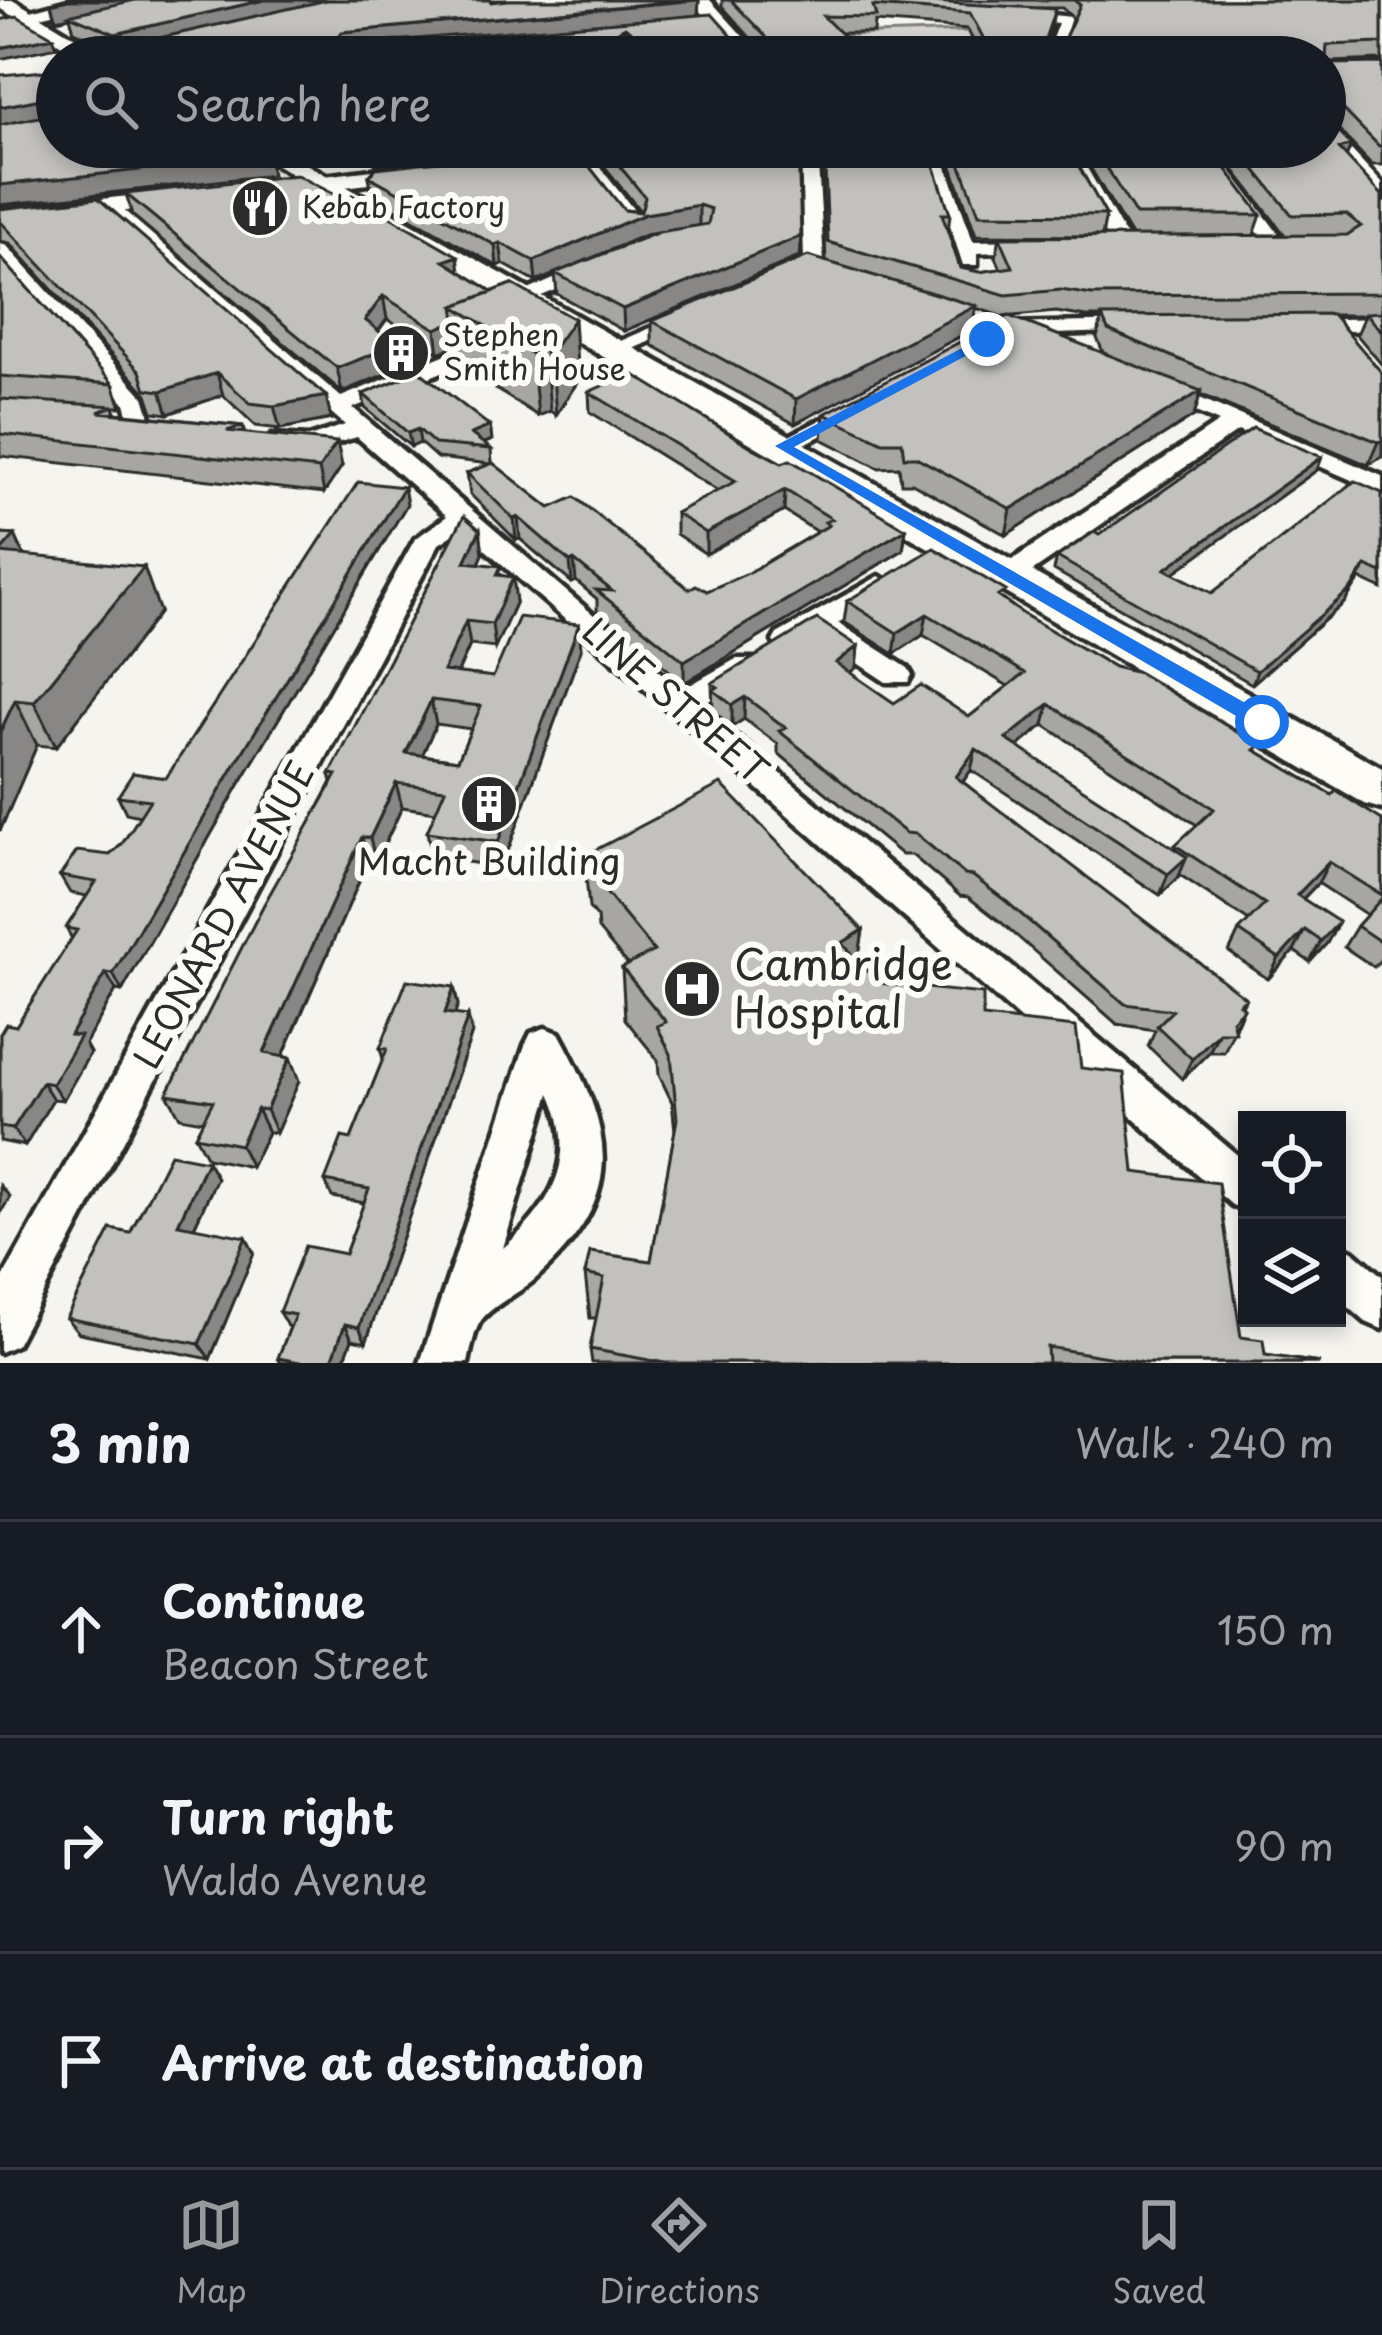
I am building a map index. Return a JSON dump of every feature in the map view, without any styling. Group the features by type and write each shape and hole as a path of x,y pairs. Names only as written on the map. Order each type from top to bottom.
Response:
{"main road":[{"path":"0,0 68,36"},
{"path":"698,0 729,36"},
{"path":"25,15 104,8"},
{"path":"296,168 531,319 613,349 782,446 926,555 1007,576 1382,791"},
{"path":"262,190 439,169"},
{"path":"0,218 218,194"}],"street":[{"path":"698,0 731,3"},
{"path":"87,20 104,8"},
{"path":"998,14 1062,17 1066,20 1060,36"},
{"path":"0,20 25,15"},
{"path":"1346,152 1382,194"},
{"path":"587,168 634,224"},
{"path":"761,287 814,263 810,168"},
{"path":"939,168 978,284"},
{"path":"1079,168 1121,245"},
{"path":"1222,168 1288,245 1255,245"},
{"name":"LINE STREET","path":"108,206 679,705 1238,1182"},
{"path":"1097,246 1143,245"},
{"path":"964,247 1050,246"},
{"path":"0,250 136,403 129,420 165,428"},
{"path":"338,406 531,319 616,258"},
{"path":"808,268 831,278"},
{"path":"613,349 707,310"},
{"path":"1286,326 1382,324"},
{"path":"1333,326 1354,351"},
{"path":"1073,350 990,329 1170,327"},
{"path":"1145,382 1382,485"},
{"path":"782,446 871,401"},
{"path":"1007,576 1235,422"},
{"path":"248,437 310,444 362,428"},
{"name":"LEONARD AVENUE","path":"0,1329 428,539 464,517"},
{"path":"679,705 926,555"},
{"path":"817,623 897,675"},
{"path":"444,1363 462,1306 545,1045 572,1095 582,1126 586,1161 575,1198 536,1249 507,1276 462,1306"},
{"path":"1346,1275 1382,1306"}],"shaded area":[{"path":"967,31 969,36 843,36"}],"building":[{"path":"135,0 264,0 115,34 69,15"},
{"path":"327,0 689,0 342,32 339,36 168,36"},
{"path":"731,0 896,0 1055,9 1046,36 982,36 970,13 873,6 876,17 823,16 843,36 765,36"},
{"path":"1074,0 1382,0 1382,43 1346,44 1346,36 1066,36 1080,5"},
{"path":"712,14 732,36 635,36 625,27 615,36 452,36"},
{"path":"17,16 51,36 0,48 0,20"},
{"path":"1382,63 1379,146 1346,112 1346,64"},
{"path":"36,72 36,100 0,107 0,75"},
{"path":"36,118 36,168 157,168 0,185 0,125"},
{"path":"1346,156 1382,195 1382,293 1092,295 1061,290 1006,295 828,242 825,168 935,168 950,214 942,214 960,268 979,272 1013,267 1000,237 1347,235 1361,226 1346,214 1292,215 1254,168 1346,168"},
{"path":"376,168 591,168 624,210 641,212 645,197 621,168 799,168 801,236 623,309 555,273 659,232 708,224 711,209 699,205 645,214 534,261 500,243 495,245 369,176"},
{"path":"962,168 1080,168 1106,215 979,214"},
{"path":"1106,168 1226,168 1261,215 1136,215"},
{"path":"297,175 347,201 352,195 458,256 444,261 493,292 454,306 456,320 436,329 383,296 365,320 396,345 337,368 126,194"},
{"path":"98,198 326,396 274,406 250,403 217,373 161,391 146,389 140,371 0,221 0,209"},
{"path":"808,256 976,306 796,399 652,321"},
{"path":"0,257 113,384 0,376"},
{"path":"512,284 574,319 551,352 545,348 532,354 454,306"},
{"path":"1382,312 1382,332 1366,313"},
{"path":"1332,314 1382,373 1382,440 1378,442 1108,330 1102,316"},
{"path":"1009,316 1201,391 1011,509 916,457 904,457 902,442 883,442 824,414"},
{"path":"419,371 490,426 471,434 491,449 435,444 418,429 408,433 363,394"},
{"path":"631,373 753,448 782,463 790,460 906,529 684,661 596,590 612,591 518,517 514,519 467,473 493,463 550,508 575,497 689,589 696,585 707,591 748,573 829,525 825,522 832,519 785,490 706,533 676,513 736,481 589,392"},
{"path":"0,399 114,406 98,412 243,426 227,431 337,442 319,469 0,434"},
{"path":"1253,428 1322,457 1165,569 1212,593 1355,481 1382,493 1382,573 1366,566 1350,590 1257,671 1057,557 1094,532 1099,535"},
{"path":"358,482 404,487 113,974 106,973 70,1035 80,1036 52,1084 42,1082 13,1129 0,1127 0,1034 6,1024 16,1026 77,930 66,928 96,882 60,876 77,851 110,855 122,844 150,800 118,796 133,773 166,778"},
{"path":"464,516 480,530 465,562 501,566 497,575 513,577 492,624 466,621 443,671 493,677 519,617 579,624 498,842 427,832 445,789 396,783 370,838 362,837 264,1053 290,1058 266,1110 257,1109 240,1145 195,1136 213,1101 167,1094 263,906 337,775 330,774","holes":["431,700 481,706 458,760 406,753"]},
{"path":"0,534 15,535 0,552"},
{"path":"934,548 1006,591 998,596 1023,614 1114,667 1139,673 1260,746 1255,750 1382,820 1382,895 1329,862 1297,895 1339,922 1321,941 1305,930 1279,958 1239,931 1265,904 1175,845 1214,809 1049,704 1006,739 1187,857 1168,874 976,749 956,777 1246,998 1239,1004 1244,1008 1232,1020 1235,1032 1219,1032 1192,1059 1157,1026 1173,1010 1125,1004 1007,902 916,834 906,833 779,731 786,728 745,697 732,705 713,690 718,687 712,683 817,619 858,646 836,663 894,703 921,685 969,717 1025,673 927,614 897,633 847,601"},
{"path":"0,553 144,567 34,702 15,700 0,732"},
{"name":"Cambridge Hospital","path":"721,784 863,930 842,943 879,983 983,994 983,1017 1076,1027 1081,1068 1124,1073 1134,1172 1218,1183 1241,1337 1263,1340 1265,1355 1320,1363 1145,1363 1047,1347 1048,1363 665,1363 590,1349 604,1278 585,1274 590,1252 651,1261 677,1119 671,1054 657,1026 666,1022 622,968 654,951 594,878 600,875 584,856"},
{"path":"1382,898 1382,943 1357,926"},
{"path":"407,980 454,987 445,1013 468,1016 359,1327 345,1324 331,1363 278,1358 295,1315 279,1312 305,1246 345,1254 369,1189 325,1181 342,1137 351,1139 387,1049 380,1048"},
{"path":"170,1154 207,1161 178,1224 246,1237 199,1344 66,1318 111,1229 130,1233"}],"place":[{"name":"Kebab Factory","path":"260,208"},
{"name":"Stephen Smith House","path":"401,353"},
{"name":"Macht Building","path":"489,804"},
{"name":"Cambridge Hospital","path":"692,989"}],"route":[{"path":"987,339 782,446 1262,722"}]}
